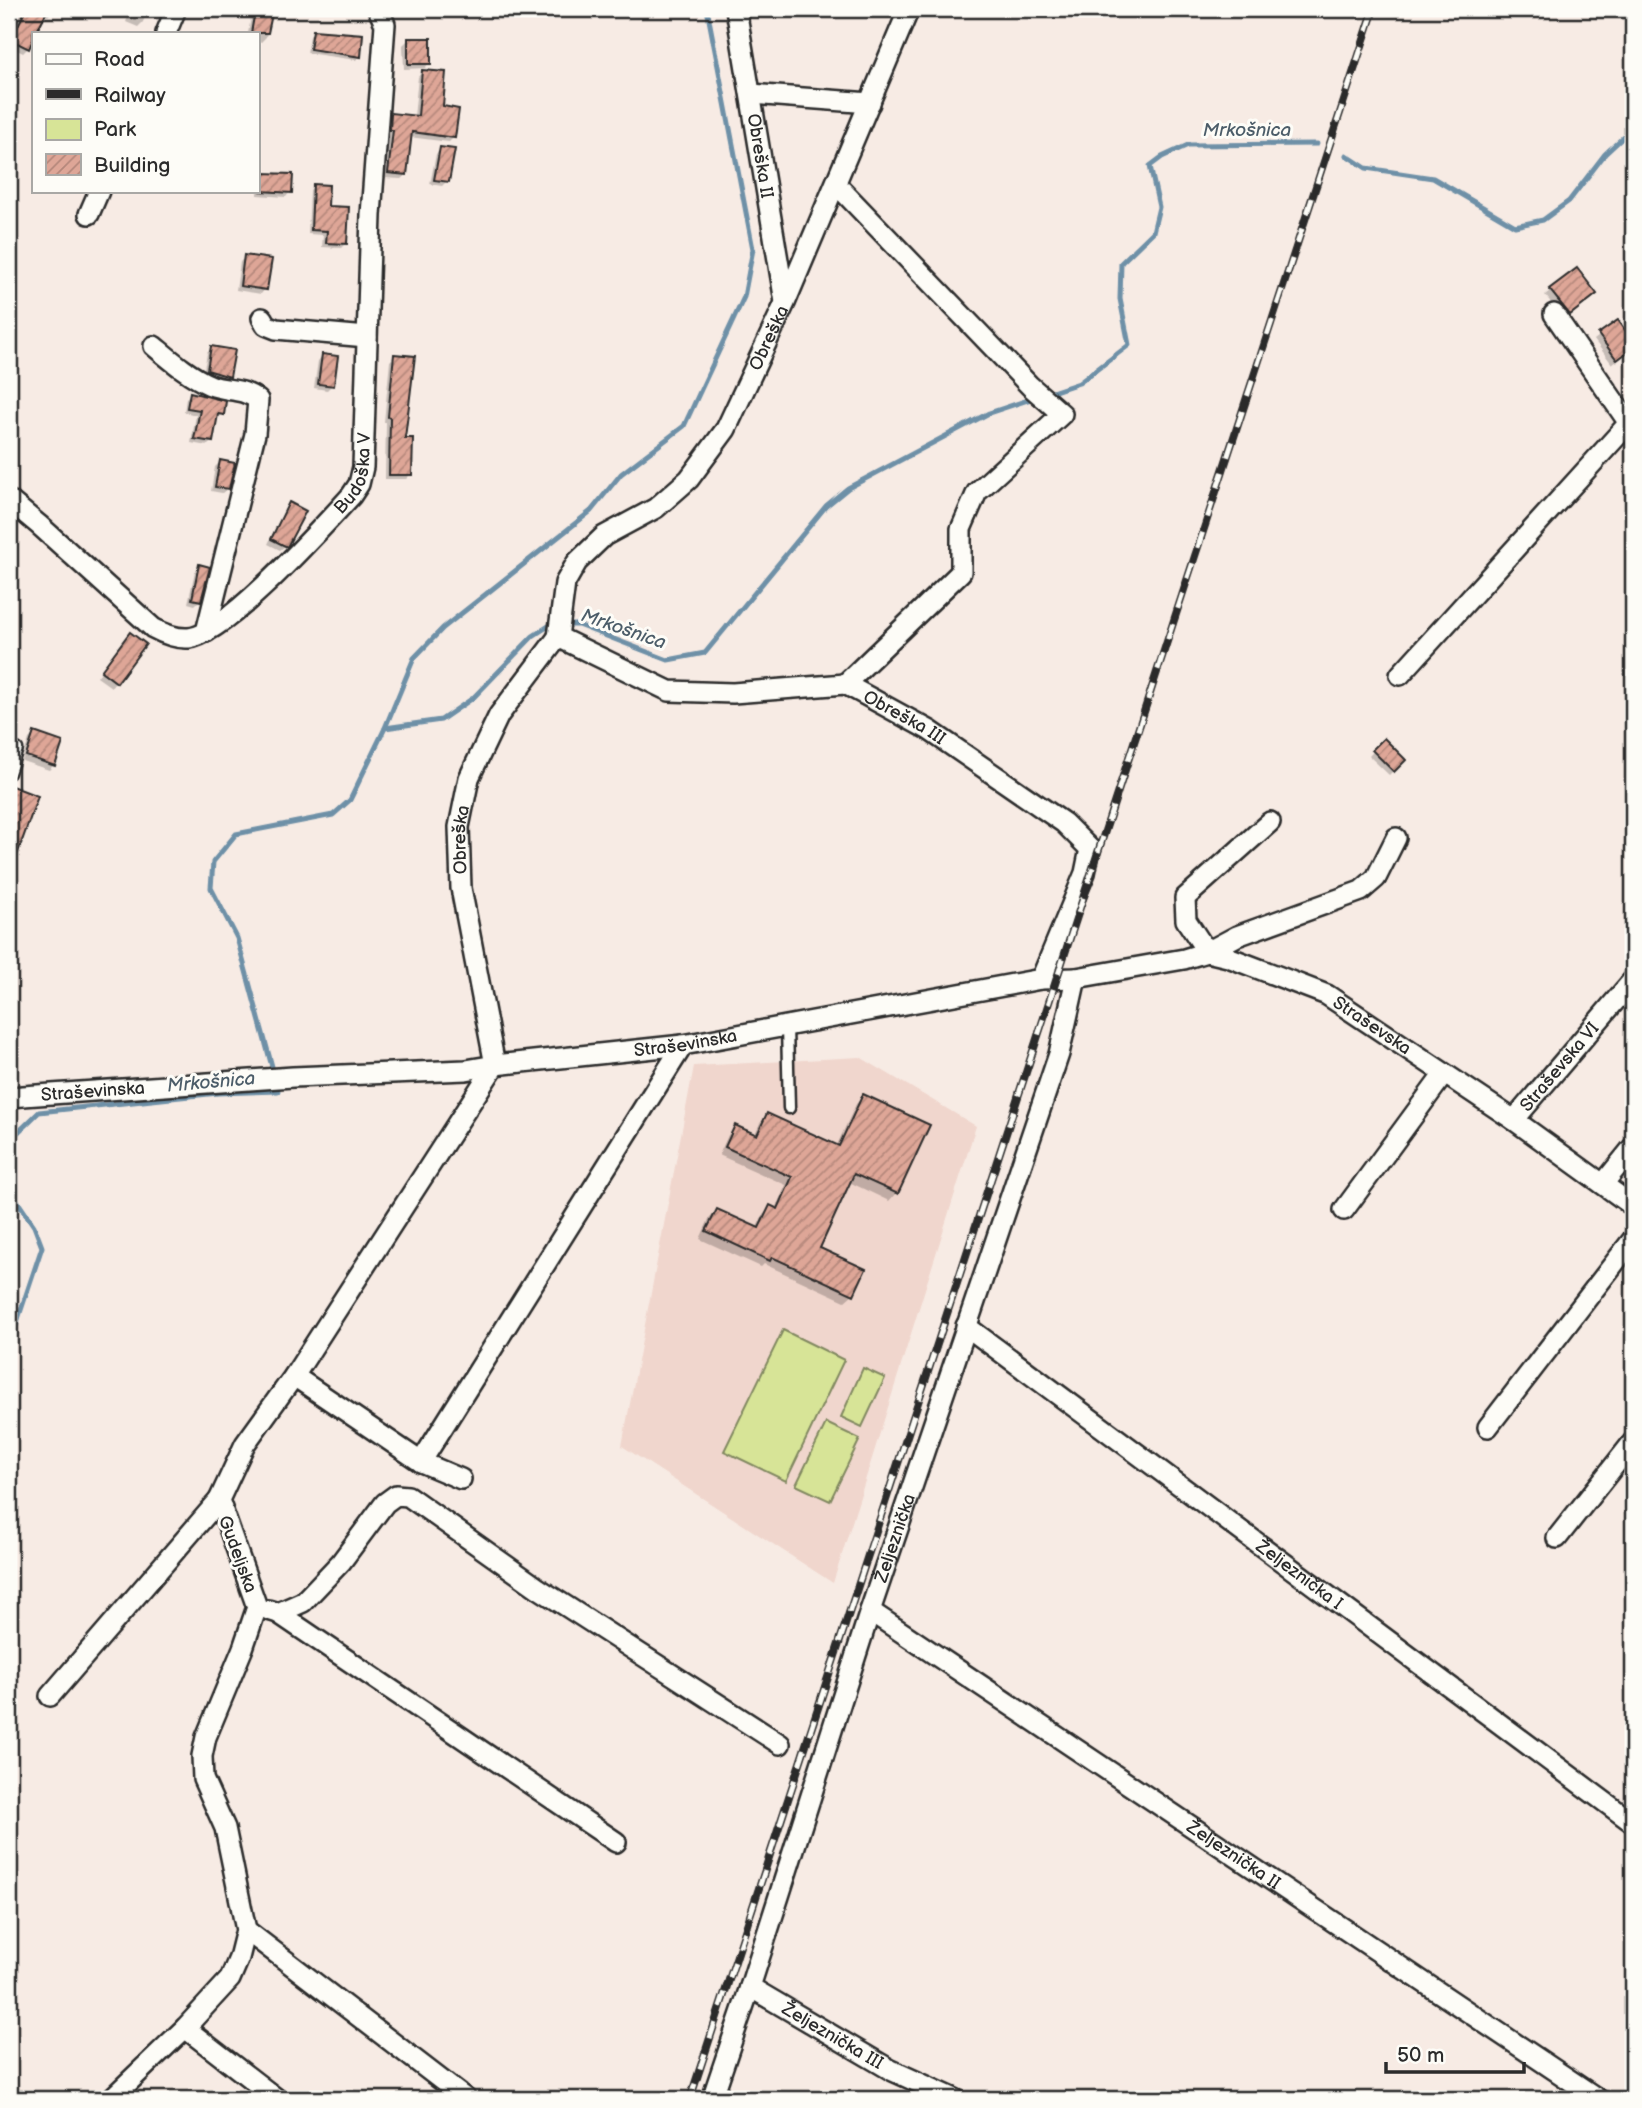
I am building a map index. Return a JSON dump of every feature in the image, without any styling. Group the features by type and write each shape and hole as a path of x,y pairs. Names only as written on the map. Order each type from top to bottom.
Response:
{"street":[{"path":"166,32 176,9"},
{"name":"Budoška V","path":"206,632 258,592 351,496 359,484 363,467 371,215 386,24 378,9"},
{"name":"Obreška II","path":"736,9 785,303"},
{"name":"Obreška","path":"495,1065 461,888 459,827 468,778 499,715 558,637 565,583 578,562 604,536 656,508 689,480 726,429 785,303 909,9"},
{"path":"751,94 870,103"},
{"path":"836,184 1030,386 1062,414 977,492 961,528 961,572 845,684"},
{"path":"89,214 99,192"},
{"path":"1400,675 1631,426 1553,314"},
{"path":"262,318 266,326 276,329 367,337"},
{"path":"9,500 153,628 167,636 188,638 206,632 255,434 258,400 247,391 211,385 178,366 154,346"},
{"name":"Obreška III","path":"558,637 669,691 733,693 845,684 929,730 1064,823 1090,849 1085,873 1041,979"},
{"path":"1270,822 1185,898 1186,920 1207,952 1237,936 1361,891 1376,878 1396,838"},
{"name":"Straševska","path":"1076,978 1207,952 1228,957 1327,995 1514,1120 1633,1206"},
{"name":"Straševinska","path":"9,1097 292,1077 466,1070 683,1045 1041,979 1076,978"},
{"name":"Željeznička","path":"712,2099 870,1611 1059,1054 1076,978"},
{"name":"Straševska VI","path":"1514,1120 1633,980"},
{"path":"421,1462 683,1045"},
{"name":"Gudeljska","path":"114,2098 230,1979 246,1930 225,1828 203,1779 202,1756 206,1737 257,1607 219,1500 245,1444 294,1376 495,1065"},
{"path":"1344,1210 1444,1074"},
{"path":"1603,1184 1633,1147"},
{"path":"1488,1427 1633,1239"},
{"name":"Željeznička I","path":"967,1326 1633,1823"},
{"path":"294,1376 421,1462 461,1479"},
{"path":"1557,1538 1633,1443"},
{"path":"278,1613 303,1602 341,1562 385,1503 396,1495 408,1496 538,1588 780,1744"},
{"path":"50,1696 219,1500"},
{"path":"257,1607 278,1613 616,1842"},
{"name":"Željeznička II","path":"870,1611 1598,2099"},
{"path":"246,1930 466,2099"},
{"name":"Željeznička III","path":"750,1987 891,2070 955,2099"},
{"path":"185,2028 277,2099"}],"lane":[{"path":"9,773 18,749"},
{"path":"787,1026 789,1108"}],"shaded area":[{"path":"860,1057 976,1126 833,1583 622,1446 694,1066"}],"green space":[{"path":"783,1330 844,1360 786,1481 724,1451"},
{"path":"863,1368 885,1378 862,1427 841,1417"},
{"path":"826,1423 860,1439 830,1501 796,1485"}],"building":[{"path":"26,9 48,9 36,32 32,32 29,49 11,40"},
{"path":"255,11 272,14 268,33 251,32"},
{"path":"313,30 363,34 361,57 310,49"},
{"path":"408,38 431,38 431,64 408,64"},
{"path":"422,70 446,72 443,106 459,109 455,138 412,132 407,175 388,173 393,130 390,130 391,113 418,116"},
{"path":"440,147 455,149 449,182 434,180"},
{"path":"262,173 293,174 292,193 261,191"},
{"path":"313,184 329,185 328,206 349,207 347,244 326,243 327,231 311,230"},
{"path":"244,255 272,259 267,290 240,286"},
{"path":"1577,268 1597,294 1570,315 1549,289"},
{"path":"1618,320 1633,341 1633,348 1617,360 1598,334"},
{"path":"211,346 235,350 230,377 207,370"},
{"path":"322,354 338,356 334,386 318,384"},
{"path":"394,354 415,356 405,438 413,438 412,475 389,475 388,417"},
{"path":"190,392 226,401 224,415 218,414 213,442 194,439 200,410 187,408"},
{"path":"220,460 235,463 229,489 215,487"},
{"path":"289,502 306,511 287,547 271,539"},
{"path":"199,564 210,567 201,601 192,599"},
{"path":"130,632 146,644 117,683 101,671"},
{"path":"34,732 63,742 55,766 26,756"},
{"path":"1384,738 1406,760 1394,772 1372,750"},
{"path":"9,785 38,796 11,872 9,872"},
{"path":"863,1094 930,1125 898,1194 854,1174 820,1248 866,1269 854,1295 772,1257 770,1261 706,1231 717,1209 759,1228 770,1205 778,1209 792,1177 725,1147 735,1125 757,1135 767,1113 839,1146"}],"waterway":[{"path":"385,728 414,658 443,628 591,511 621,474 684,426 744,297 753,249 707,9"},
{"name":"Mrkošnica","path":"1346,155 1366,168 1433,178 1515,226 1543,220 1569,201 1605,154 1633,128"},
{"name":"Mrkošnica","path":"1046,394 1079,383 1129,345 1120,299 1121,263 1153,232 1159,207 1150,166 1188,145 1317,144"},
{"name":"Mrkošnica","path":"274,1074 237,938 211,888 213,862 236,834 333,815 350,800 385,728 441,720 473,698 533,636 550,625 578,625 668,660 705,653 826,506 848,488 989,413 1037,397"},
{"name":"Mrkošnica","path":"9,1141 39,1112 218,1093 278,1091 276,1083"},
{"name":"Mrkošnica","path":"9,1189 34,1226 42,1247 9,1346"}],"railway":[{"path":"690,2099 1374,9"}]}
